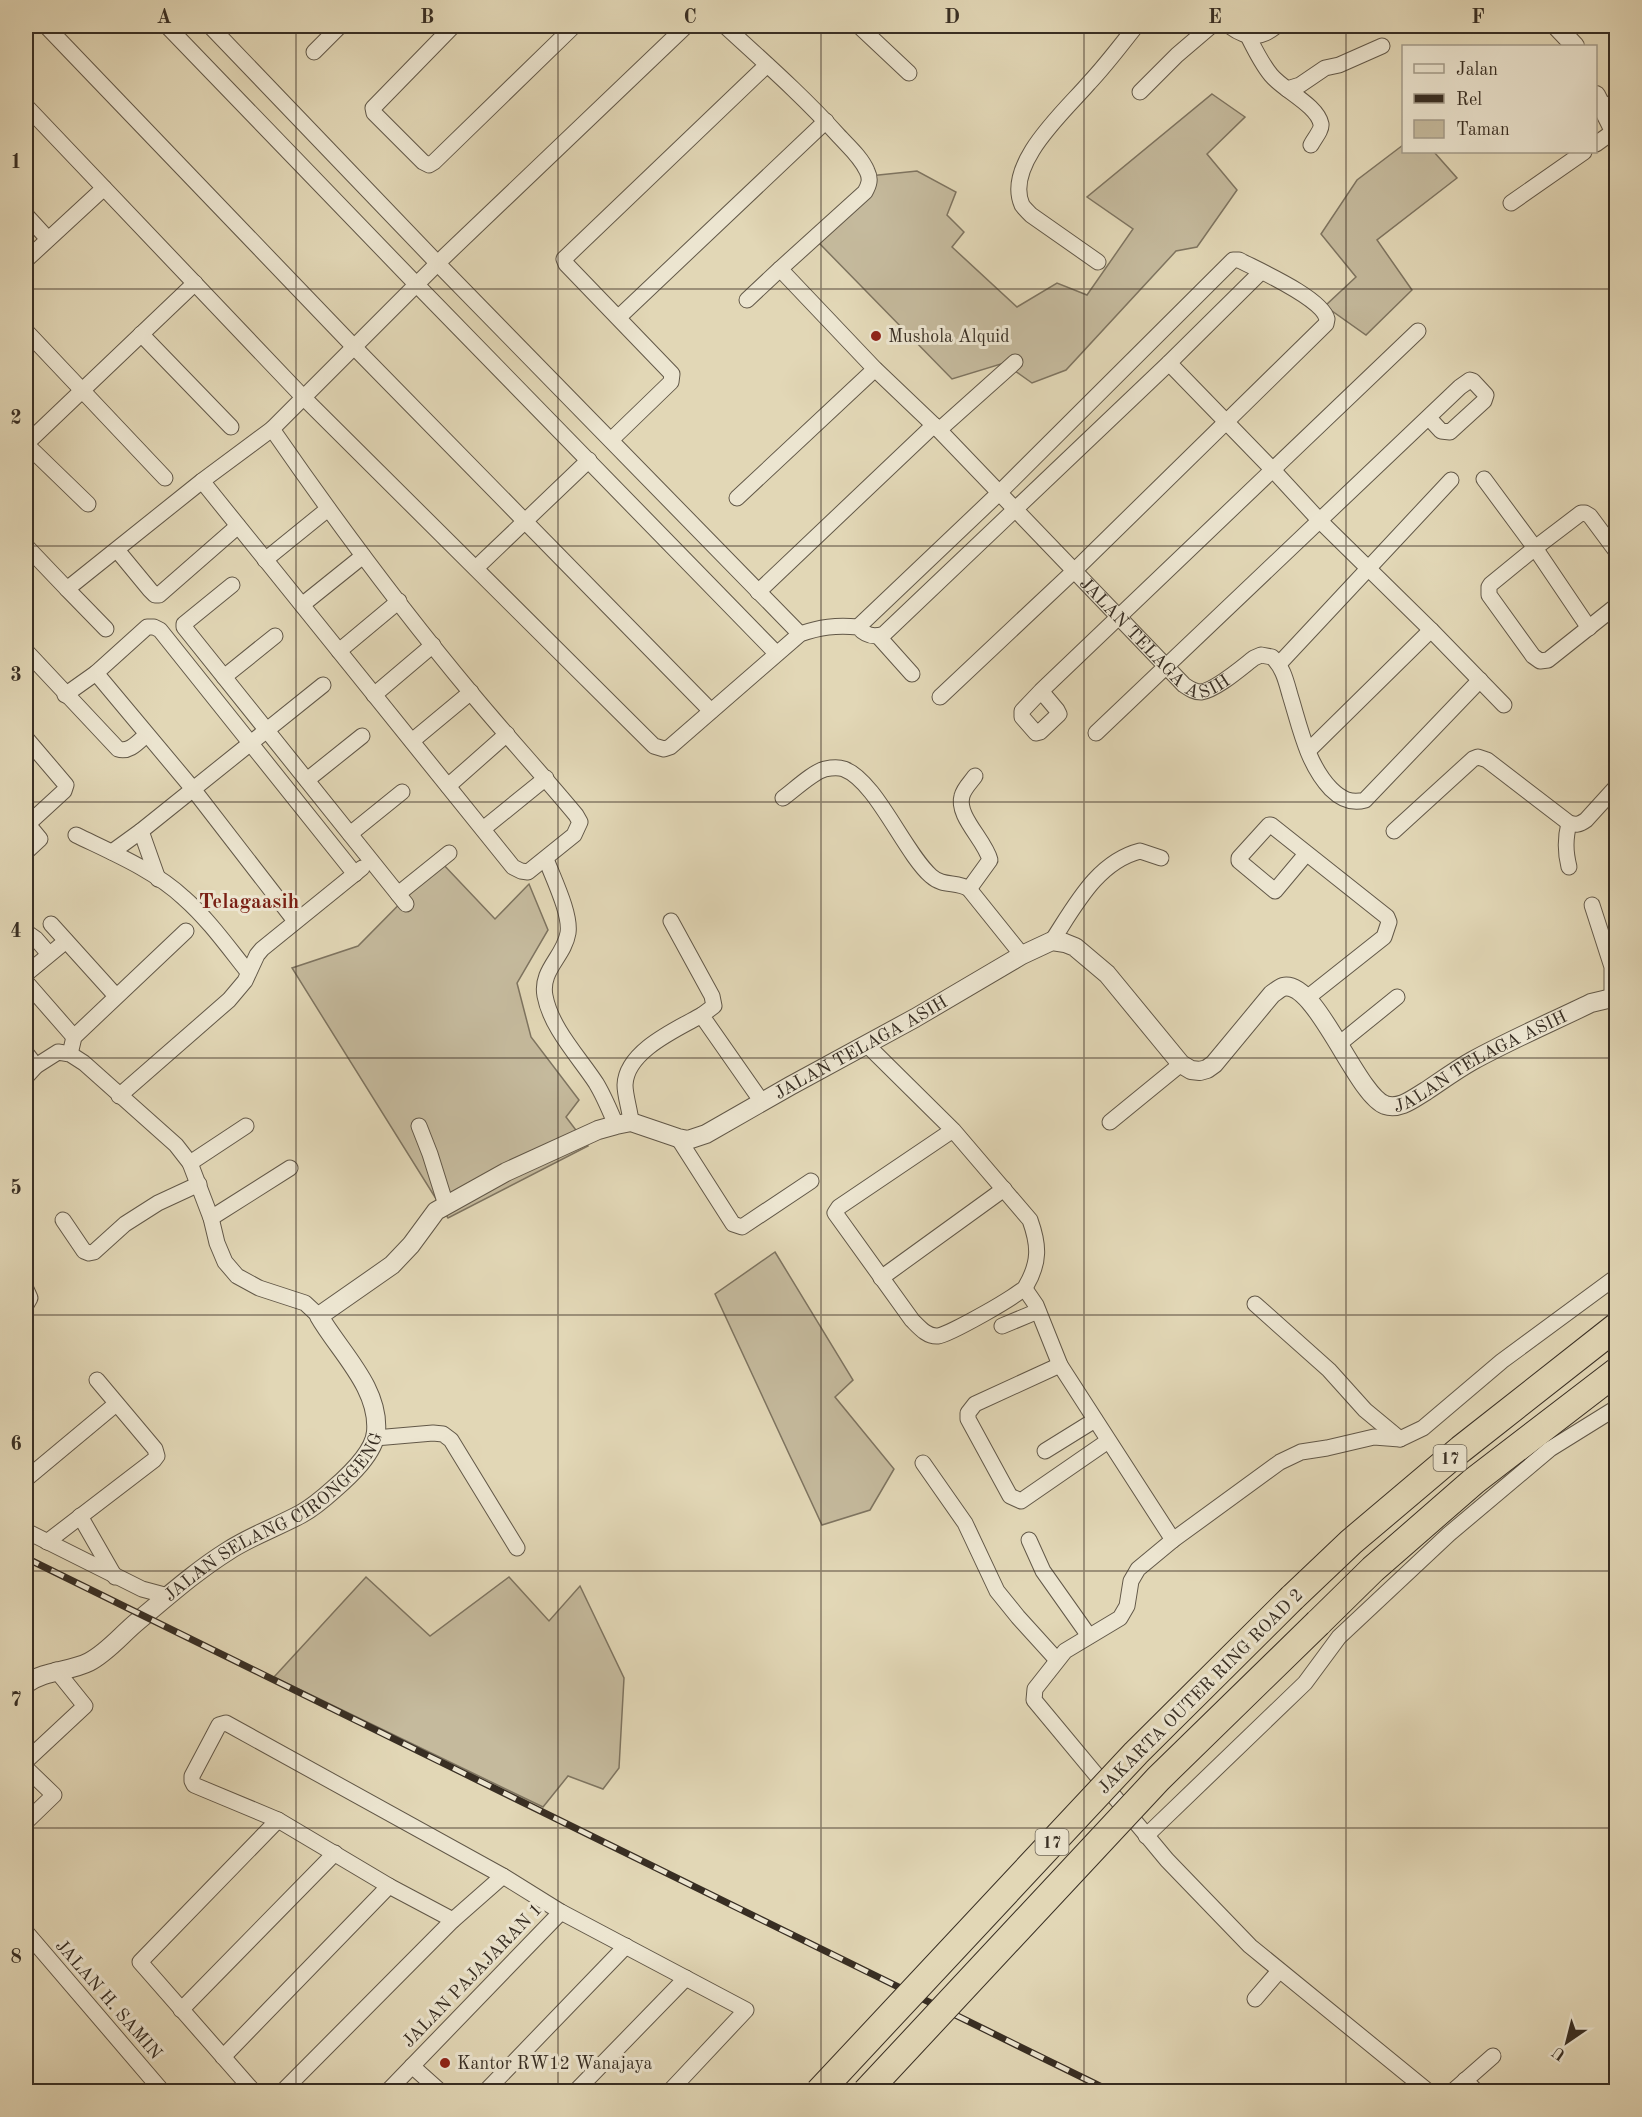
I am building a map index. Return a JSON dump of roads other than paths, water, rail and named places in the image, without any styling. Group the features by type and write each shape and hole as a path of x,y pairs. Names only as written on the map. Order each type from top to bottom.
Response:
{"highway":[{"name":"JAKARTA OUTER RING ROAD 2","path":"819,2091 1136,1753 1292,1598 1351,1542 1461,1449 1617,1327"},
{"name":"JAKARTA OUTER RING ROAD 2","path":"866,2091 1158,1779 1372,1569 1474,1481 1617,1372"}],"street":[{"path":"46,26 354,346 711,711"},
{"path":"167,26 776,653"},
{"path":"314,52 340,26"},
{"path":"453,26 373,108 374,113 423,162 429,165 574,26"},
{"path":"67,589 202,481 272,429 437,263 686,26"},
{"path":"725,26 826,121 867,170 870,178 865,192 747,300"},
{"path":"859,26 909,73"},
{"path":"1098,262 1031,215 1022,206 1019,190 1027,159 1045,133 1136,26"},
{"path":"1140,92 1177,55 1211,26"},
{"path":"1240,30 1260,34 1274,26"},
{"path":"1556,26 1574,45"},
{"path":"217,28 437,263 800,634"},
{"path":"1240,30 1266,69 1310,107 1321,123 1321,128 1311,145"},
{"path":"1287,89 1300,85 1325,68 1339,65 1382,46"},
{"path":"611,440 671,382 673,377 619,317 566,264 564,259 767,65"},
{"path":"1597,143 1615,133 1605,101"},
{"path":"26,106 303,397 654,746 664,749 670,747 800,634 825,626 858,627 864,633 878,636 884,634 1262,272"},
{"path":"619,317 826,121"},
{"path":"1511,203 1583,153"},
{"path":"26,260 104,188"},
{"path":"26,215 48,239"},
{"path":"858,627 999,493 1233,260 1239,260 1292,287 1324,312 1328,319 1326,324 1225,420 1074,571 940,697"},
{"name":"JALAN TELAGA ASIH","path":"780,269 875,369 1016,509 1184,685 1199,692 1210,690 1261,655 1272,657 1279,664"},
{"path":"88,504 26,444 195,283"},
{"path":"26,331 165,478"},
{"path":"1041,691 1419,331"},
{"path":"141,334 231,428"},
{"path":"758,592 936,428 1015,362"},
{"path":"1169,363 1320,521 1504,705"},
{"path":"737,498 875,369"},
{"path":"1096,734 1429,418"},
{"path":"202,481 513,867 528,872 546,859 574,835 580,822 576,815 433,645 363,556 272,429"},
{"path":"476,568 589,460"},
{"path":"1484,479 1535,548 1589,628"},
{"path":"1451,480 1279,664 1308,751 1319,774 1336,794 1351,802 1365,800 1480,680"},
{"path":"266,560 328,509"},
{"path":"1617,551 1590,516 1585,513 1535,548 1489,587 1489,595 1533,656 1540,661 1548,660 1617,606"},
{"path":"117,550 150,590 159,595 238,526"},
{"path":"26,546 106,629"},
{"path":"302,605 363,556"},
{"path":"232,585 184,625 402,899 449,853"},
{"path":"339,651 399,601"},
{"path":"65,695 96,673 147,627 157,628 355,874"},
{"path":"1308,751 1431,630"},
{"path":"224,676 275,636"},
{"path":"878,636 912,674"},
{"path":"374,695 433,645"},
{"path":"26,651 118,749 126,750 146,735"},
{"path":"96,673 193,789 295,921"},
{"path":"112,852 323,685"},
{"path":"412,741 471,692"},
{"path":"448,786 507,734"},
{"path":"307,780 362,736"},
{"path":"26,738 66,785 64,791 27,823 40,839 26,852"},
{"path":"1394,831 1473,759 1478,757 1487,760 1569,822 1580,825 1617,787"},
{"path":"783,798 822,769 844,769 860,780 877,801 924,870 933,878 946,884 963,885 969,889 1022,955"},
{"path":"969,889 990,860 962,809 963,793 975,776"},
{"path":"483,829 546,778"},
{"path":"350,834 402,792"},
{"path":"1569,822 1565,837 1565,852 1569,867"},
{"path":"1161,858 1140,851 1113,863 1088,888 1052,941 1075,947 1107,974 1169,1052 1181,1064 1191,1070 1200,1071 1214,1064 1272,994 1283,987 1290,987 1307,998 1384,936 1388,930 1389,920 1306,854 1269,825 1239,858 1239,861 1275,891 1306,854"},
{"path":"141,831 158,879"},
{"path":"76,835 112,852 184,897 248,972"},
{"path":"546,859 567,916 568,932 546,977 545,998 557,1025 623,1123"},
{"path":"119,1096 229,1000 245,981 262,949 371,860"},
{"path":"1592,905 1612,967 1614,998"},
{"path":"623,1123 630,1107 625,1082 633,1063 652,1044 714,1006 712,996 671,921"},
{"path":"51,924 116,996"},
{"path":"70,1054 74,1037 186,931"},
{"path":"26,932 36,939 49,954"},
{"path":"26,974 66,941"},
{"name":"JALAN TELAGA ASIH","path":"623,1123 688,1140 706,1134 915,1018 1022,955 1052,941"},
{"path":"26,982 74,1037"},
{"path":"1339,1044 1397,997"},
{"name":"JALAN TELAGA ASIH","path":"1307,998 1371,1095 1387,1106 1404,1104 1473,1061 1591,1003 1614,998"},
{"path":"702,1015 762,1102"},
{"path":"866,1044 953,1130 1030,1220 1035,1236 1038,1255 1025,1288 963,1325 937,1336 920,1329 836,1216 836,1210 953,1130"},
{"path":"26,1077 36,1066 58,1052 70,1054 84,1063 176,1145 190,1163 211,1218 217,1243 225,1262 237,1276 259,1288 305,1303 319,1316 392,1265 411,1245 436,1211 506,1172 598,1130 623,1123"},
{"path":"26,1053 36,1066"},
{"path":"1110,1122 1181,1064"},
{"path":"190,1163 246,1126"},
{"path":"418,1126 430,1154 446,1205"},
{"path":"678,1138 733,1224 738,1227 742,1227 811,1181"},
{"path":"211,1218 290,1168"},
{"path":"63,1220 84,1251 94,1252 125,1224 159,1203 199,1184"},
{"path":"881,1278 1004,1189"},
{"path":"1429,2091 1279,1971 1243,1938 1146,1836 1034,1700 1035,1689 1065,1651 1120,1618 1125,1611 1134,1574 1173,1540 1280,1462 1301,1452 1374,1437 1400,1439 1423,1428 1502,1361 1617,1277"},
{"path":"1025,1288 1038,1311 1060,1365 1173,1540"},
{"path":"26,1289 30,1298 26,1305"},
{"path":"1254,1304 1329,1370 1365,1410 1400,1439"},
{"path":"1002,1326 1038,1311"},
{"name":"JALAN SELANG CIRONGGENG","path":"26,1684 39,1676 90,1661 168,1596 228,1551 303,1513 352,1472 375,1438 376,1417 371,1398 356,1371 319,1316"},
{"path":"1060,1365 975,1404 968,1413 968,1419 1010,1496 1021,1501 1108,1441"},
{"path":"47,1542 157,1456 155,1449 97,1380"},
{"path":"26,1479 117,1404"},
{"path":"1146,1836 1305,1683 1339,1637 1449,1534 1550,1449 1617,1408"},
{"path":"1045,1451 1095,1420"},
{"path":"375,1438 433,1433 443,1434 451,1440 518,1548"},
{"path":"923,1463 964,1523 997,1591 1058,1660"},
{"path":"80,1516 115,1577"},
{"path":"26,1531 115,1577 142,1589 168,1596"},
{"path":"1029,1540 1043,1571 1089,1636"},
{"path":"26,1761 84,1706 56,1670"},
{"path":"453,1920 389,1886 278,1820 193,1783 192,1776 220,1724 226,1723 503,1876 561,1912 746,2010 669,2091"},
{"path":"26,1768 54,1795 26,1822"},
{"path":"254,2091 141,1965 141,1960 278,1820"},
{"path":"181,2010 335,1853"},
{"path":"282,2091 453,1920 503,1876"},
{"path":"223,2057 389,1886"},
{"name":"JALAN PAJAJARAN 1","path":"387,2091 561,1912"},
{"name":"JALAN H. SAMIN","path":"26,1932 163,2091"},
{"path":"485,2091 626,1947"},
{"path":"1255,1998 1279,1971"},
{"path":"575,2091 686,1978"},
{"path":"1452,2091 1493,2056"},
{"path":"412,2066 441,2091"},
{"path":"1465,2080 1477,2091"}],"railway":[{"path":"26,1558 1112,2092"}],"place":[{"name":"Mushola Alquid","path":"876,336"},
{"name":"Kantor RW12 Wanajaya","path":"445,2063"}],"district":[{"name":"Telagaasih","path":"249,901"}]}
